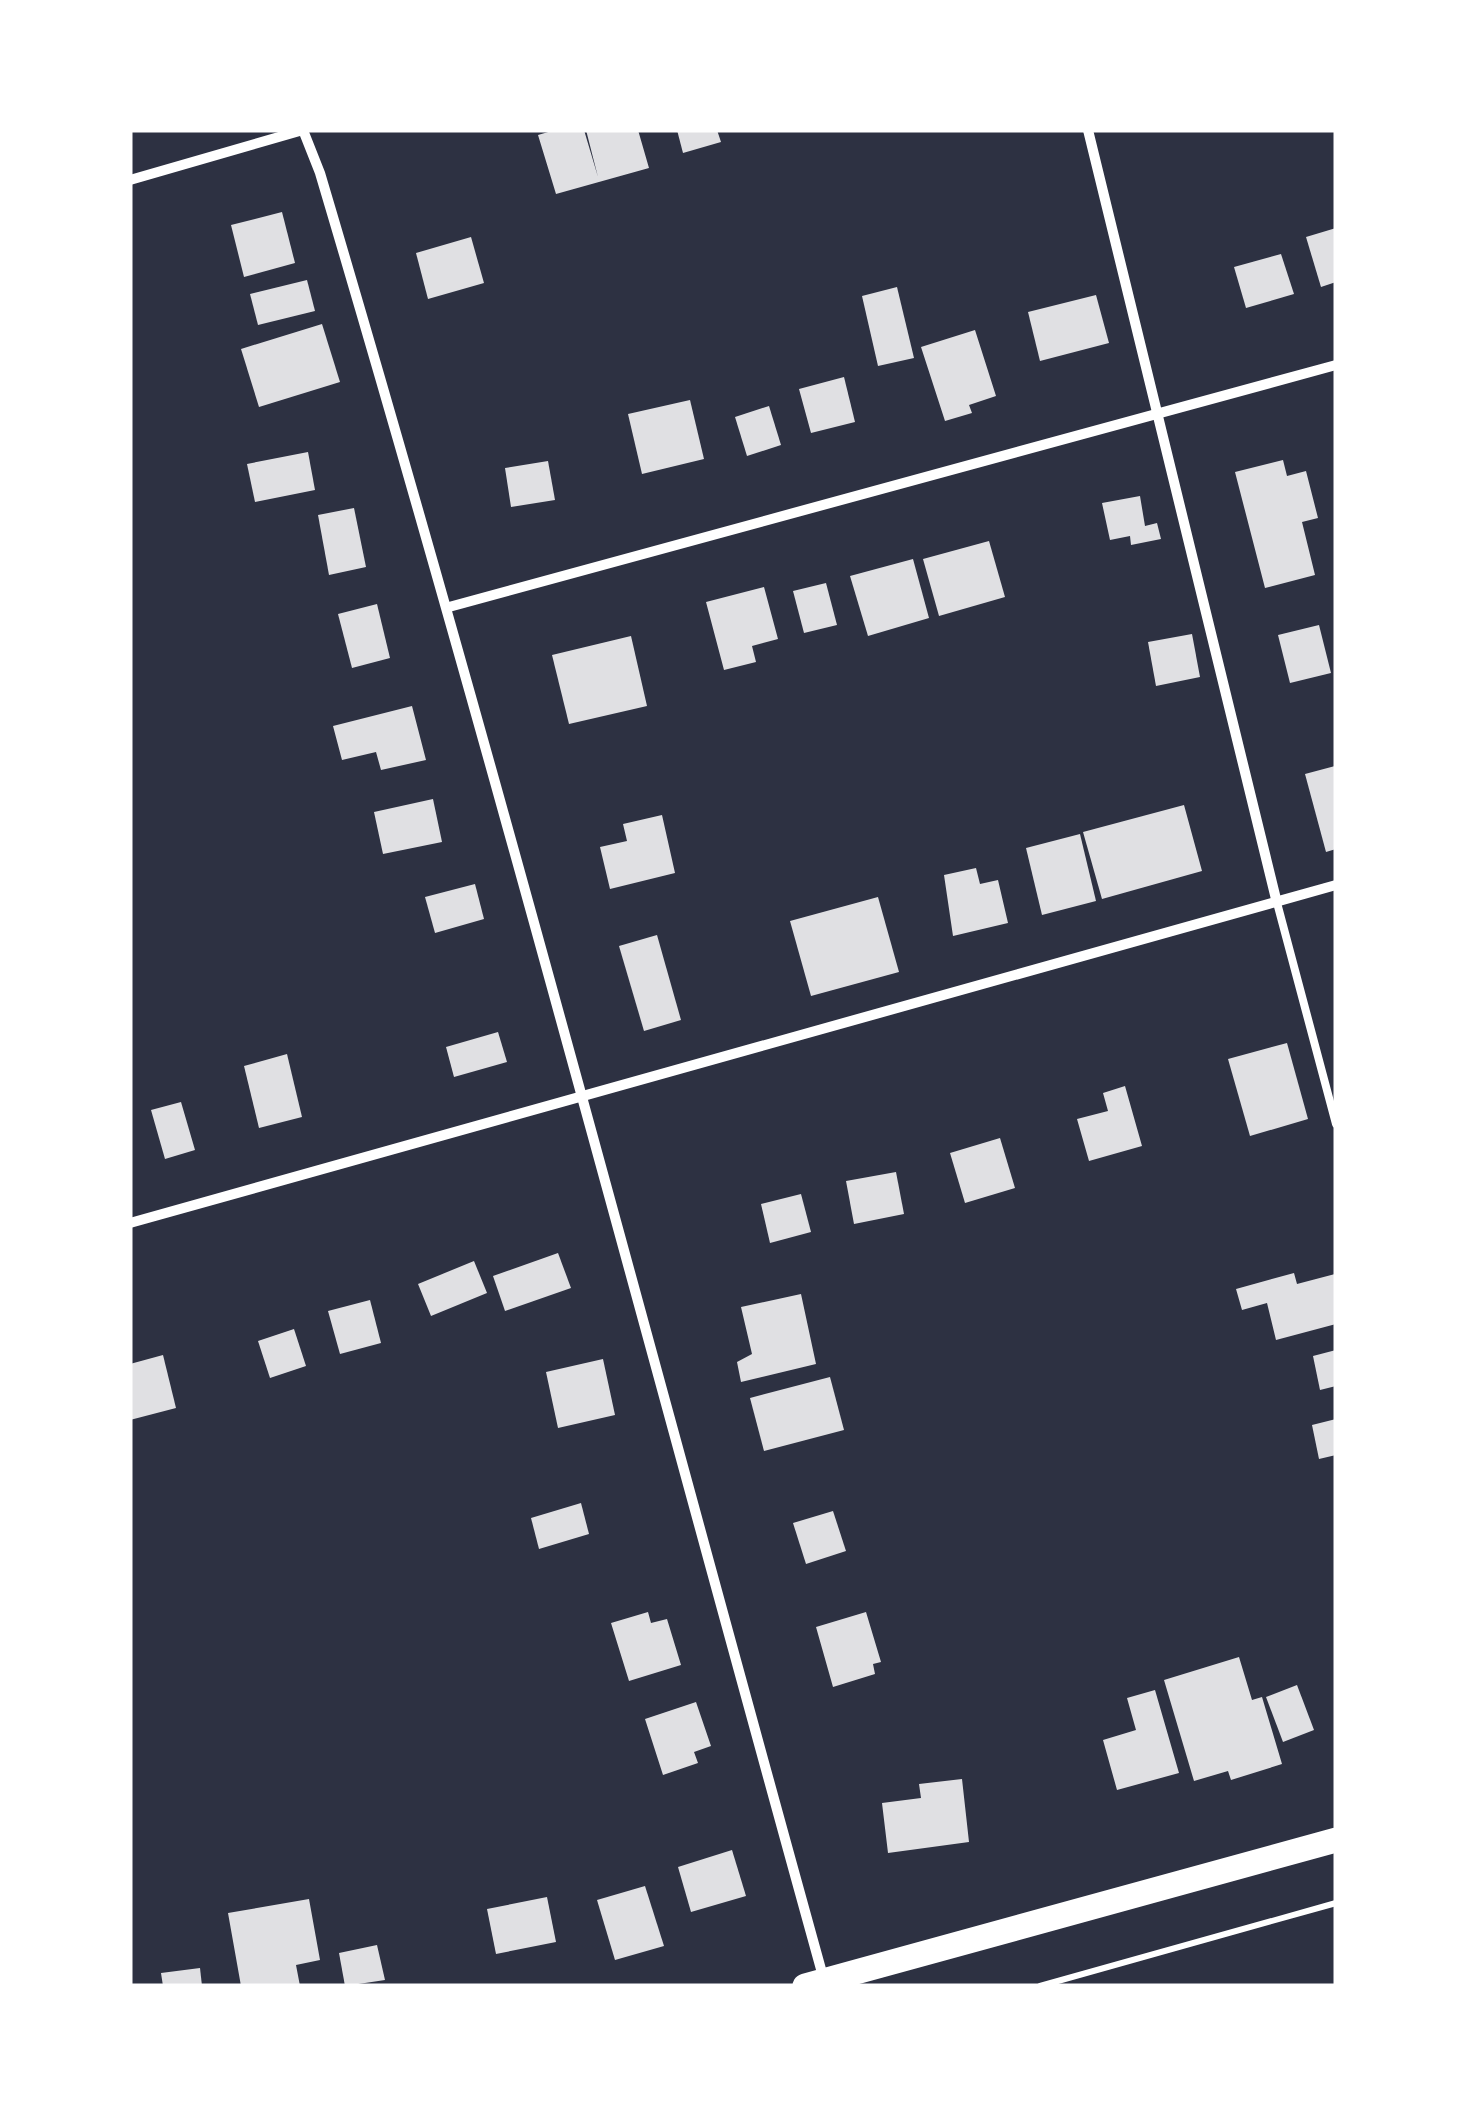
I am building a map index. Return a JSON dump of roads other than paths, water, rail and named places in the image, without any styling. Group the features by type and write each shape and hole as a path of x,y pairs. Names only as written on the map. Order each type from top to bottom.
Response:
{"main road":[{"path":"815,1983 1336,1840"}],"street":[{"path":"130,180 303,130 320,173 449,607 815,1983"},
{"path":"1088,130 1276,899"},
{"path":"449,607 1336,365"},
{"path":"130,1223 1336,885"}],"lane":[{"path":"1276,899 1336,1124"}]}
